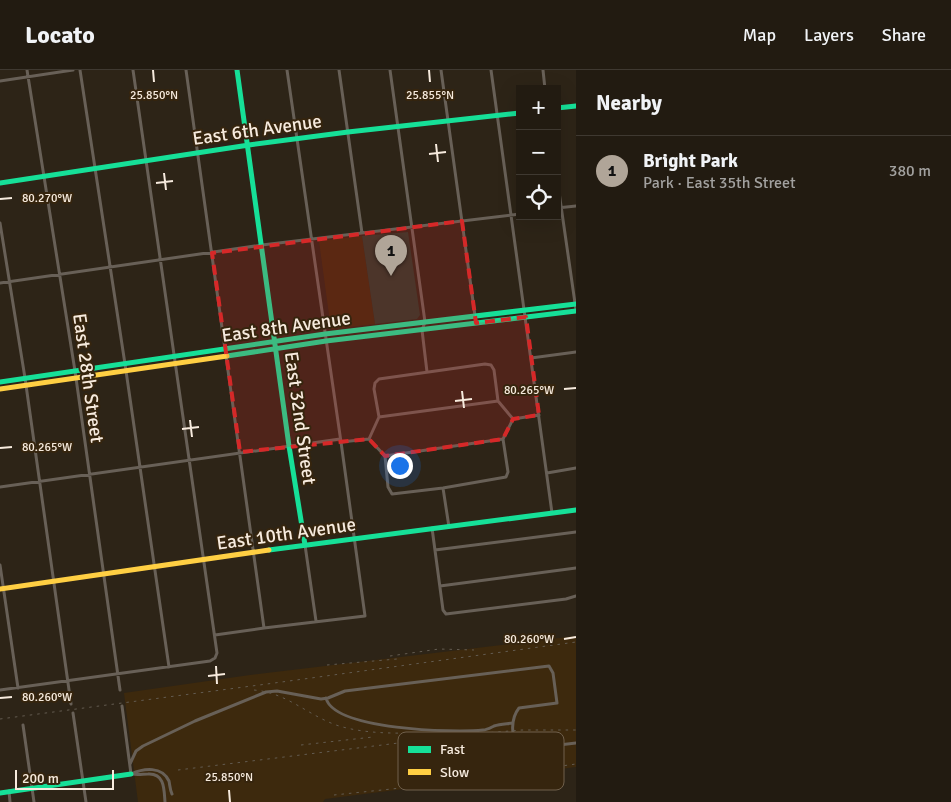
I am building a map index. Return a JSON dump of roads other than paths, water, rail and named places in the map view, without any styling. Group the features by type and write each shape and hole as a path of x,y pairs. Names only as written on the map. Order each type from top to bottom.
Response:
{"street":[{"name":"East 28th Street","path":"27,70 75,371 120,690"},
{"path":"0,81 72,70"},
{"path":"80,70 126,370 168,667"},
{"path":"0,690 210,661 216,658 215,636 133,70"},
{"path":"186,70 264,628"},
{"name":"East 32nd Street","path":"237,70 249,145 289,446 316,621"},
{"path":"215,636 316,621 365,616 287,70"},
{"path":"339,70 362,233"},
{"path":"390,70 425,322 422,330 427,372"},
{"path":"441,70 476,323"},
{"path":"492,70 548,472 552,513"},
{"path":"543,70 545,85"},
{"path":"561,108 576,106"},
{"name":"East 6th Avenue","path":"0,183 197,152 348,132 516,114"},
{"path":"561,208 576,206"},
{"path":"0,283 312,238 516,214"},
{"path":"561,220 576,307"},
{"path":"0,223 25,378 71,704"},
{"name":"East 8th Avenue","path":"0,382 326,334 525,310 576,307"},
{"name":"East 8th Avenue","path":"0,389 326,341 526,317 576,307"},
{"path":"532,358 576,352"},
{"path":"369,439 379,417 374,389 375,382 379,379 427,372 485,364 491,365 494,370 498,401 513,419"},
{"path":"379,417 498,401"},
{"path":"513,419 539,415"},
{"path":"369,439 385,456 388,487 392,494 444,488 506,477 508,472 503,440 513,419"},
{"path":"0,487 240,452 369,439"},
{"path":"385,456 503,440"},
{"path":"548,472 576,468"},
{"path":"444,488 449,527"},
{"name":"East 10th Avenue","path":"2,589 354,538 576,510"},
{"path":"432,528 443,610 446,614 566,599 576,596"},
{"path":"434,550 576,532"},
{"path":"0,565 18,688"},
{"path":"440,586 576,568"},
{"path":"130,764 135,753 141,747 195,721 262,693 276,691 319,699 345,691 549,666 553,673 557,702 519,708 514,715 514,732"},
{"path":"326,698 329,704 346,717 390,726 446,731 485,730 513,723"},
{"path":"122,706 131,774"},
{"path":"73,714 86,802"},
{"path":"23,725 34,802"},
{"path":"131,774 151,769 158,770 167,779 172,794"},
{"path":"0,792 131,774 153,774 159,777 163,784 165,802"},
{"path":"9,791 10,802"}],"railway":[{"path":"0,719 576,642"},
{"path":"390,656 439,649 474,650"},
{"path":"327,665 397,659"},
{"path":"254,690 287,699 336,725 360,730 398,733"},
{"path":"497,732 576,730"},
{"path":"301,745 373,737"},
{"path":"178,770 398,743"},
{"path":"564,766 576,764"},
{"path":"334,795 398,788"}],"place":[{"name":"Bright Park","path":"391,276"}]}
